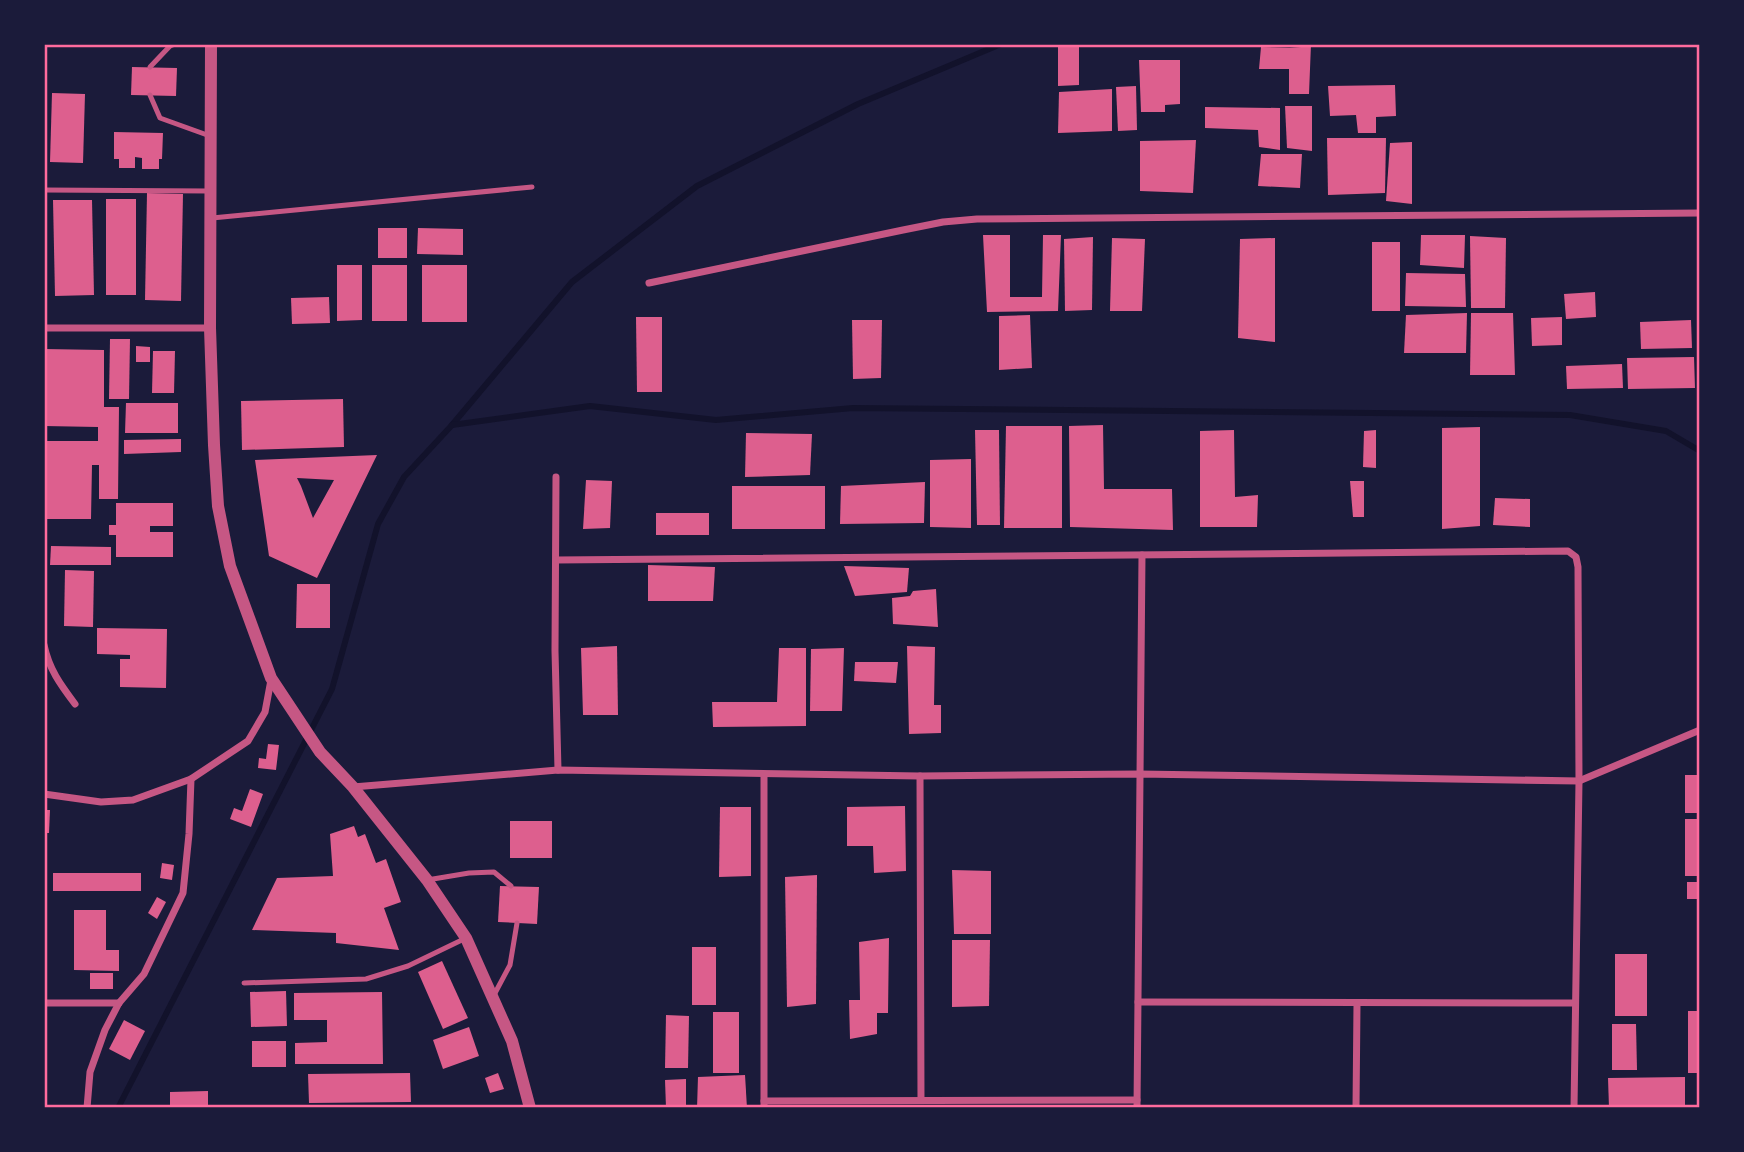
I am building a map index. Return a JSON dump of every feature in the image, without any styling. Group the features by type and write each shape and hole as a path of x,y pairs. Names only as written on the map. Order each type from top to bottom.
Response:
{"street":[{"path":"211,44 210,328 218,506 230,566 271,678 320,751 353,787 427,880 466,938 494,995 512,1041 530,1108"},
{"path":"649,283 943,222 977,219 1700,213"},
{"path":"44,328 210,328"},
{"path":"556,477 558,770"},
{"path":"556,560 1568,551 1576,557 1578,567 1579,781 1574,1108"},
{"path":"764,774 764,1105 921,1100 1137,1104 1142,555"},
{"path":"44,645 48,665 75,704"},
{"path":"44,794 101,802 133,800 191,779 248,741 265,712 271,678"},
{"path":"353,787 558,770 920,776 1139,774 1579,781 1700,730"},
{"path":"920,776 921,1100"},
{"path":"87,1108 93,1060 105,1030 119,1003 144,974 183,893 191,779"},
{"path":"1138,1002 1575,1003"},
{"path":"44,1003 119,1003"},
{"path":"1356,1108 1357,1004"}],"lane":[{"path":"150,67 175,44"},
{"path":"150,95 160,118 211,136"},
{"path":"210,218 533,187"},
{"path":"44,190 211,191"},
{"path":"427,880 494,872 511,886"},
{"path":"494,995 510,965 517,923"},
{"path":"244,983 366,979 408,967 466,938"}],"building":[{"path":"1278,44 1311,44 1309,94 1289,94 1289,69 1259,69 1261,47 1301,48"},
{"path":"1058,45 1079,45 1079,85 1058,86"},
{"path":"1139,60 1180,60 1180,104 1165,105 1165,112 1141,112"},
{"path":"132,67 177,68 176,96 131,95"},
{"path":"1395,85 1396,116 1376,117 1376,133 1358,133 1356,115 1330,116 1328,86"},
{"path":"1136,86 1137,130 1118,131 1116,87"},
{"path":"1112,89 1112,131 1058,133 1059,92"},
{"path":"52,93 85,94 83,163 50,162"},
{"path":"1285,106 1312,106 1312,151 1287,148"},
{"path":"1205,107 1280,108 1280,150 1259,147 1258,130 1205,128"},
{"path":"114,132 163,133 159,169 142,169 142,158 135,157 135,168 119,168 119,159 114,159"},
{"path":"1327,138 1386,138 1385,193 1328,195"},
{"path":"1196,140 1193,193 1140,191 1140,141"},
{"path":"1412,142 1412,204 1386,201 1390,143"},
{"path":"1261,154 1302,154 1300,188 1258,186"},
{"path":"147,193 183,194 181,301 145,300"},
{"path":"106,199 136,199 136,295 106,295"},
{"path":"53,200 92,200 94,295 55,296"},
{"path":"378,228 407,228 407,258 378,258"},
{"path":"418,228 463,229 463,255 417,254"},
{"path":"983,235 1010,235 1010,297 1042,297 1043,235 1061,235 1058,311 987,312"},
{"path":"1421,235 1465,235 1464,268 1420,265"},
{"path":"1470,236 1506,238 1505,308 1471,308"},
{"path":"1093,237 1092,310 1065,311 1064,239"},
{"path":"1112,238 1145,239 1142,311 1110,311"},
{"path":"1275,238 1275,342 1238,338 1240,239"},
{"path":"1372,242 1400,242 1400,311 1372,311"},
{"path":"337,265 362,265 362,320 337,321"},
{"path":"372,265 407,265 407,321 372,321"},
{"path":"422,265 467,265 467,322 422,322"},
{"path":"1406,273 1465,274 1466,307 1405,306"},
{"path":"1595,292 1596,317 1566,319 1564,294"},
{"path":"329,297 330,323 292,324 291,298"},
{"path":"1467,313 1466,353 1404,353 1406,315"},
{"path":"1471,313 1513,313 1515,375 1470,375"},
{"path":"1030,315 1032,368 999,370 999,316"},
{"path":"636,317 662,317 662,392 637,392"},
{"path":"1562,317 1562,345 1532,346 1531,318"},
{"path":"852,320 882,320 881,378 853,379"},
{"path":"1691,320 1692,348 1641,349 1640,322"},
{"path":"110,339 130,339 129,399 109,399"},
{"path":"136,346 150,347 150,362 136,362"},
{"path":"44,349 104,350 104,407 119,407 118,499 99,499 99,465 92,465 91,519 44,519 44,441 98,441 98,427 44,426"},
{"path":"153,351 175,351 174,393 152,393"},
{"path":"1694,357 1695,388 1628,389 1627,358"},
{"path":"1622,364 1623,388 1567,389 1566,366"},
{"path":"343,399 344,447 242,450 241,401"},
{"path":"126,403 178,403 178,433 125,433"},
{"path":"1103,425 1104,489 1172,489 1173,530 1070,527 1069,426"},
{"path":"1006,426 1062,426 1062,528 1004,528"},
{"path":"1480,427 1480,526 1442,529 1442,428"},
{"path":"975,430 999,430 1000,525 977,525"},
{"path":"1234,430 1235,497 1258,495 1257,527 1200,527 1200,431"},
{"path":"1376,430 1376,468 1363,467 1364,431"},
{"path":"746,433 812,434 810,475 745,477"},
{"path":"181,439 181,452 124,454 124,440"},
{"path":"377,455 317,578 269,556 255,460","holes":["297,478 334,480 313,518"]},
{"path":"971,459 971,528 930,527 930,460"},
{"path":"586,480 612,481 610,528 583,529"},
{"path":"1350,481 1364,481 1364,517 1353,517"},
{"path":"925,482 924,523 840,524 841,486"},
{"path":"732,486 825,486 825,529 732,529"},
{"path":"1495,498 1530,499 1530,527 1493,525"},
{"path":"116,503 173,503 173,526 150,526 150,532 173,532 173,557 116,557 116,535 109,535 109,525 116,525"},
{"path":"656,513 709,513 709,535 656,535"},
{"path":"51,546 111,547 111,565 50,565"},
{"path":"648,565 715,567 713,601 648,601"},
{"path":"844,566 909,568 907,592 855,596"},
{"path":"65,570 94,571 93,627 64,626"},
{"path":"297,584 330,584 330,628 296,628"},
{"path":"936,589 938,627 893,624 892,598 910,596 913,591"},
{"path":"97,628 167,629 166,688 120,687 120,659 130,659 130,655 97,654"},
{"path":"617,646 618,715 583,715 581,648"},
{"path":"907,646 935,647 934,705 941,705 941,733 909,734"},
{"path":"779,648 806,648 806,726 713,727 712,702 777,702"},
{"path":"844,648 842,711 810,711 811,649"},
{"path":"855,662 898,662 896,683 854,681"},
{"path":"268,744 279,745 276,770 258,768 259,758 266,759"},
{"path":"1685,775 1700,775 1700,813 1685,813"},
{"path":"250,789 263,794 251,827 230,819 234,808 242,811"},
{"path":"905,806 906,871 874,873 873,846 847,846 847,807"},
{"path":"720,807 751,807 751,876 719,877"},
{"path":"44,810 50,810 49,833 44,833"},
{"path":"1685,819 1700,819 1700,876 1685,876"},
{"path":"510,821 552,821 552,858 510,858"},
{"path":"354,826 358,837 365,834 376,863 386,859 401,902 384,908 399,950 336,943 336,933 252,930 277,878 333,876 330,834"},
{"path":"162,863 174,865 172,880 160,878"},
{"path":"952,870 991,871 991,934 954,934"},
{"path":"53,873 141,873 141,891 53,891"},
{"path":"817,875 816,1004 787,1007 785,877"},
{"path":"1687,882 1700,882 1700,899 1687,899"},
{"path":"500,886 539,887 537,924 498,922"},
{"path":"157,897 166,902 157,919 148,913"},
{"path":"74,910 106,910 106,950 119,950 119,971 74,970"},
{"path":"889,938 888,1013 877,1013 877,1034 850,1039 849,1000 860,1000 859,942"},
{"path":"952,940 990,940 989,1006 952,1007"},
{"path":"692,947 716,947 716,1005 692,1005"},
{"path":"1615,954 1647,954 1647,1016 1615,1016"},
{"path":"442,961 468,1018 443,1029 418,972"},
{"path":"90,973 113,973 113,989 90,989"},
{"path":"286,991 287,1026 251,1027 250,992"},
{"path":"382,992 383,1064 295,1064 295,1043 327,1042 327,1020 294,1020 294,993"},
{"path":"1688,1011 1700,1011 1700,1073 1688,1073"},
{"path":"713,1012 739,1012 739,1073 713,1073"},
{"path":"666,1015 689,1016 688,1068 665,1068"},
{"path":"124,1020 145,1031 130,1060 109,1049"},
{"path":"1612,1024 1636,1024 1637,1070 1612,1070"},
{"path":"469,1027 479,1056 443,1069 433,1040"},
{"path":"252,1041 286,1041 286,1067 252,1067"},
{"path":"410,1073 411,1102 309,1103 308,1074"},
{"path":"498,1073 504,1089 490,1093 485,1078"},
{"path":"745,1075 747,1108 697,1108 698,1077"},
{"path":"1685,1077 1685,1108 1609,1108 1608,1078"},
{"path":"686,1079 686,1108 666,1108 665,1080"},
{"path":"208,1091 208,1108 170,1108 170,1092"}],"waterway":[{"path":"452,425 572,282 697,186 858,104 1001,44"},
{"path":"118,1108 332,689 378,524 404,477 452,425 590,406 716,420 853,408 1570,415 1666,431 1700,451"}]}
